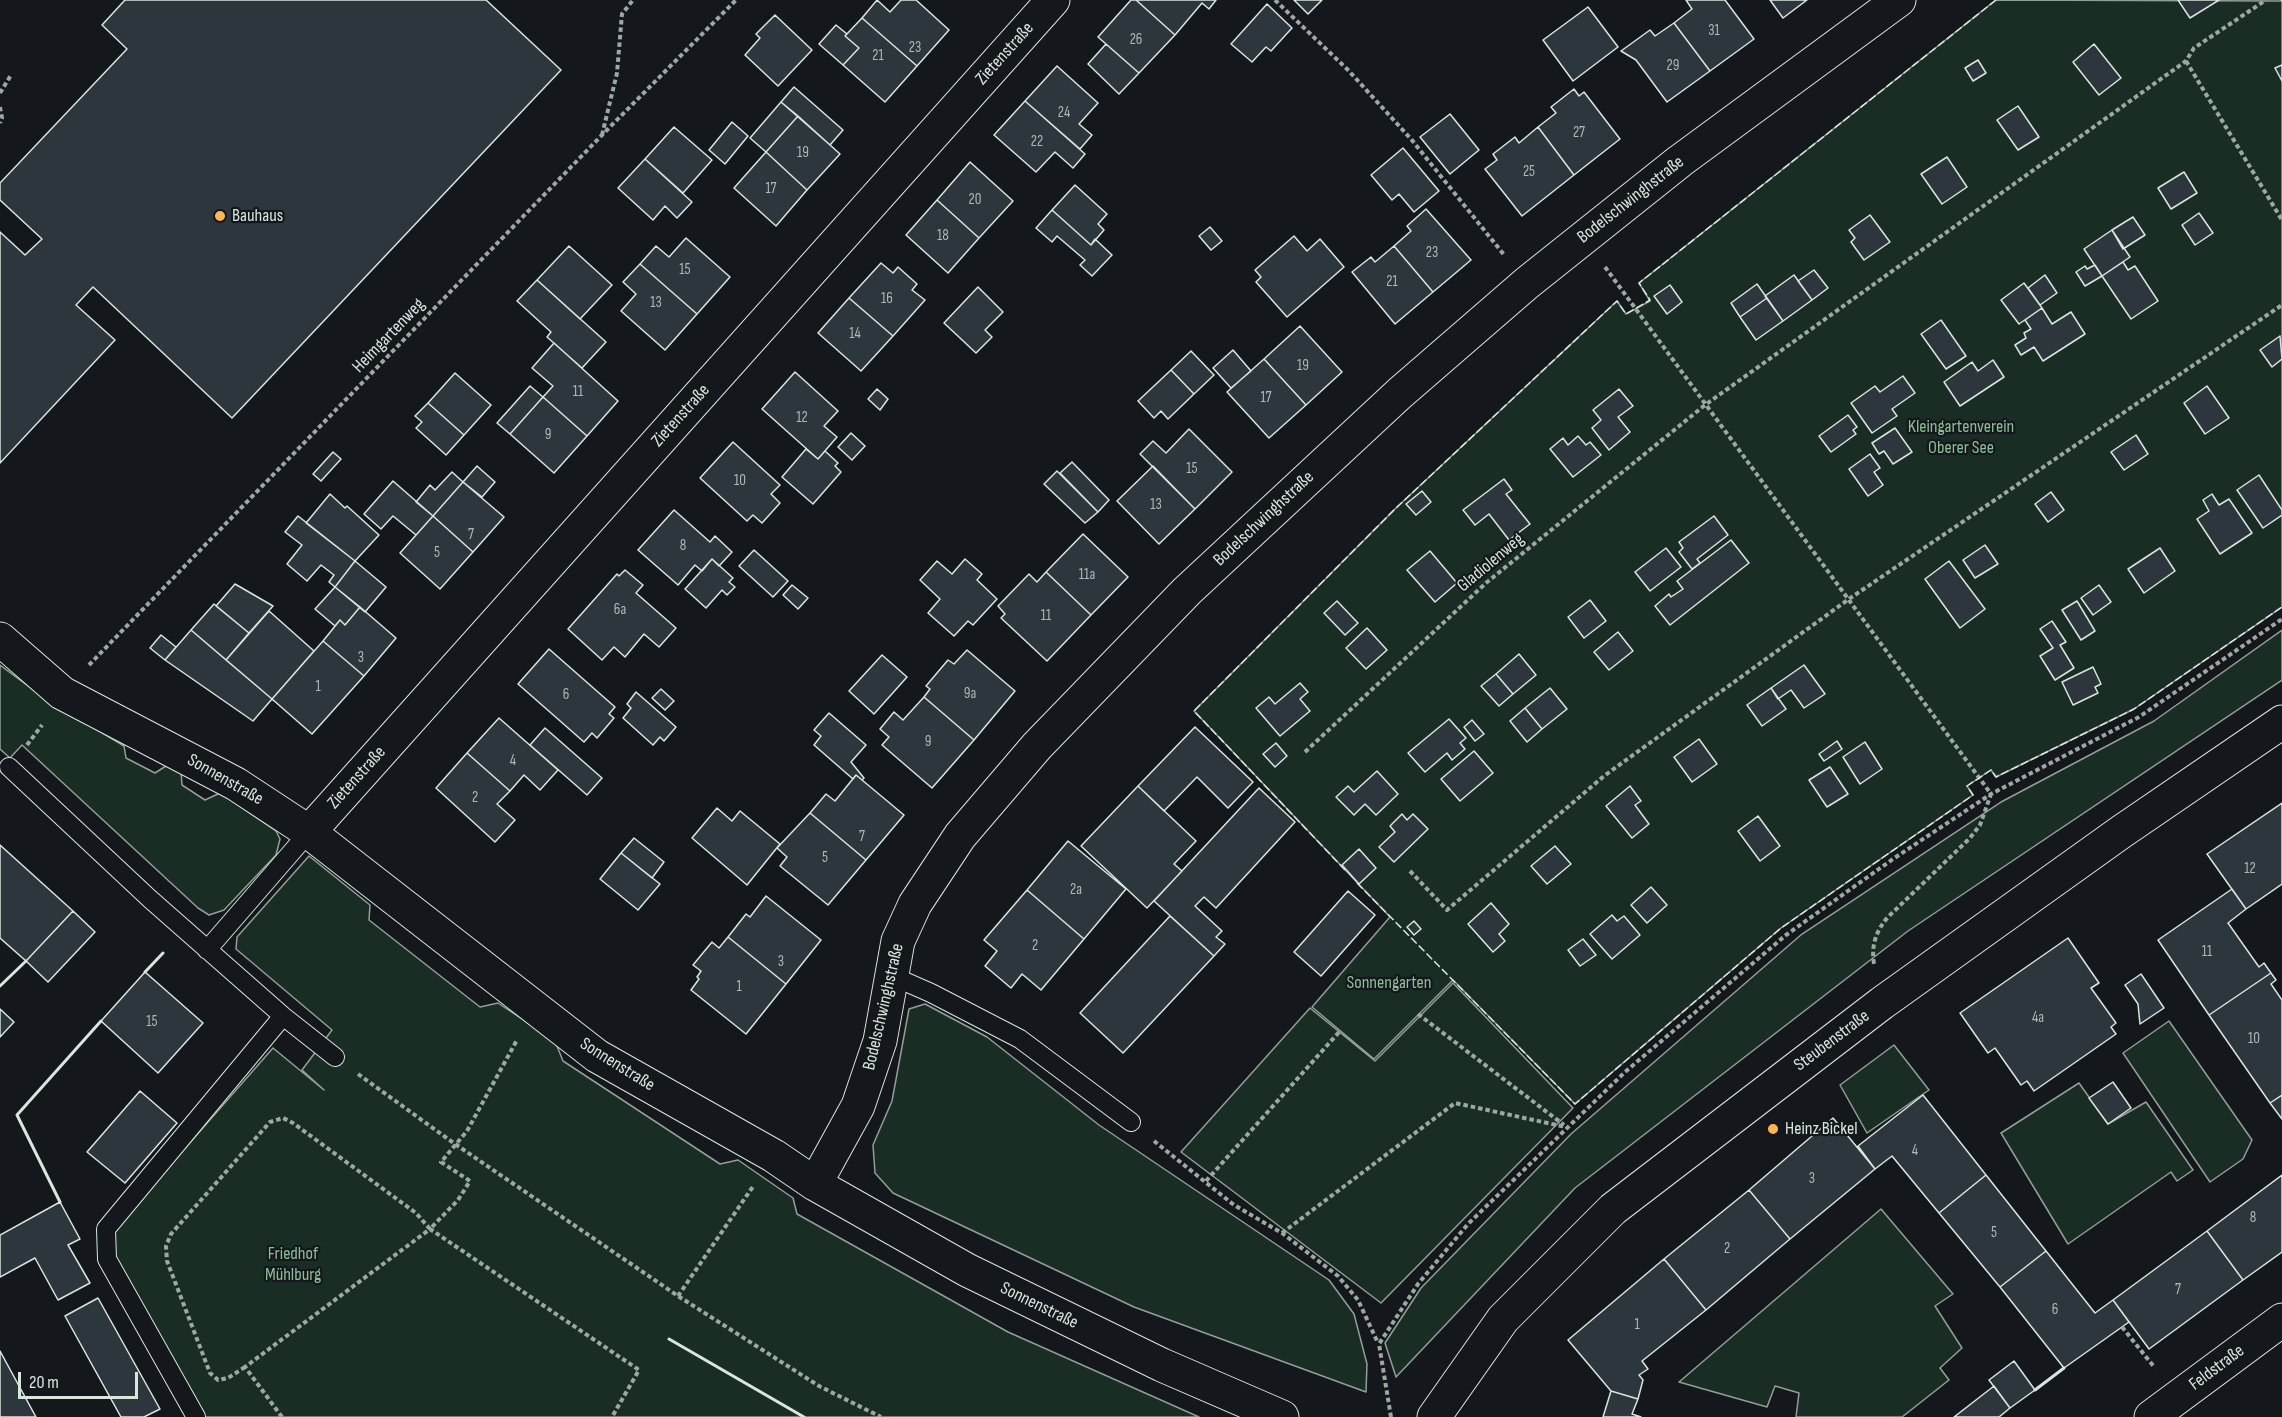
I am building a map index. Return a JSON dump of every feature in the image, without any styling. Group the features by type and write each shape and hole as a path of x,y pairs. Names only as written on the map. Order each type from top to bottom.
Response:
{"street":[{"name":"Zietenstraße","path":"309,832 1053,0"},
{"name":"Bodelschwinghstraße","path":"816,1184 858,1107 880,1041 890,975 898,941 915,904 960,836 1037,746 1187,591 1228,552 1400,393 1527,283 1680,161 1899,0"},
{"name":"Sonnenstraße","path":"0,639 62,693 236,784 309,832 597,1056 774,1156 816,1184 967,1270 1162,1365 1281,1417"},
{"name":"Steubenstraße","path":"1434,1417 1503,1319 1613,1209 1882,1003 2121,832 2282,722"},
{"name":"Feldstraße","path":"2151,1417 2282,1320"}],"lane":[{"path":"9,766 150,900 335,1058"},
{"path":"207,950 309,832"},
{"path":"890,975 931,993 1020,1040 1131,1122"},
{"path":"196,1417 106,1259 106,1229 284,1016"}],"path":[{"path":"602,135 617,73 622,14 633,0"},
{"name":"Heimgartenweg","path":"9,766 49,716 62,693 602,135 736,0"},
{"path":"1275,0 1348,70 1411,139 1527,283"},
{"name":"Gladiolenweg","path":"1305,752 1486,583 1705,405 2186,61 2194,48 2266,0"},
{"path":"2186,61 2282,220"},
{"path":"0,93 11,75"},
{"path":"0,107 2,118 0,123"},
{"path":"1583,237 1991,794"},
{"path":"1410,871 1447,910 1604,776 1849,599 2282,305"},
{"path":"1379,1344 1418,1284 1468,1224 1625,1072 1786,935 1893,859 1991,794 2139,717 2282,619"},
{"path":"1882,1003 1873,957 1878,929 1888,916 1970,838 1980,825 1991,794"},
{"path":"535,1007 467,1131 441,1162 470,1181 458,1200 430,1229 228,1378 218,1380 210,1373 167,1261 166,1246 171,1234 270,1122 283,1118 416,1213 430,1229 639,1370 612,1417"},
{"path":"1418,1014 1567,1127"},
{"path":"1206,1181 1340,1031"},
{"path":"335,1058 455,1144 678,1296 819,1386 881,1417"},
{"path":"1282,1233 1455,1103 1567,1127"},
{"path":"1131,1122 1234,1204 1282,1233 1338,1276 1358,1300 1379,1344 1391,1417"},
{"path":"678,1296 774,1156"},
{"path":"2122,1327 2178,1397"},
{"path":"245,1366 282,1417"}],"green space":[{"name":"Kleingartenverein Oberer See","path":"1996,0 2282,1 2282,607 2134,709 1996,777 1991,770 1967,786 1973,795 1781,928 1575,1104 1453,980 1374,1059 1312,1007 1390,917 1194,711 1395,509 1617,301 1626,314 1650,301 1639,283"},
{"path":"2282,630 2282,680 1908,931 1575,1188 1396,1377 1385,1343 1421,1288 1571,1134 1802,934 2001,802 2154,721"},
{"path":"0,665 43,697 124,746 126,758 155,773 166,766 181,771 182,785 205,800 220,793 276,831 280,839 276,855 224,910 209,915 198,908 22,745 10,758 0,749"},
{"name":"Friedhof Mühlburg","path":"309,856 370,905 369,920 480,1007 498,1003 555,1041 563,1061 720,1164 738,1160 793,1198 797,1214 1008,1332 1199,1417 204,1417 115,1259 115,1228 273,1048 324,1090 302,1070 332,1030 236,949 237,937"},
{"path":"1453,983 1573,1108 1381,1303 1181,1152 1310,1008 1375,1061"},
{"path":"925,1004 987,1037 1099,1125 1329,1280 1354,1314 1367,1364 1366,1392 1134,1307 893,1193 875,1173 873,1145 892,1101 909,1009"},
{"path":"2169,1021 2252,1140 2243,1159 2210,1182 2123,1053"},
{"path":"1894,1045 1929,1090 1867,1133 1840,1085"},
{"path":"2079,1083 2108,1124 2146,1102 2193,1170 2177,1181 2171,1172 2068,1244 2001,1133"},
{"path":"1881,1209 1953,1294 1935,1306 1962,1348 1940,1368 1949,1380 1902,1417 1796,1417 1799,1393 1775,1386 1767,1407 1679,1382"}],"building":[{"name":"Bauhaus","path":"125,0 486,0 561,70 232,418 93,287 76,305 115,340 0,463 0,232 25,255 42,239 0,200 0,183 127,49 102,25"},
{"path":"877,0 890,12 901,0 916,0 949,30 917,66 862,18"},
{"path":"1131,0 1136,0 1175,35 1139,73 1098,37"},
{"path":"1136,0 1216,0 1209,9 1202,3 1175,35"},
{"path":"1294,0 1322,0 1308,14"},
{"path":"1686,0 1725,0 1754,39 1710,71 1674,23 1692,9"},
{"path":"1770,0 1807,0 1783,18"},
{"path":"2178,0 2219,0 2190,18"},
{"path":"1267,4 1292,28 1271,51 1266,47 1252,62 1231,44"},
{"path":"1588,7 1618,47 1573,81 1543,40"},
{"path":"775,15 812,50 778,86 745,55 760,38 756,34"},
{"path":"862,18 917,66 885,102 843,65 859,48 845,36"},
{"path":"1674,23 1710,71 1667,102 1636,60 1621,51 1650,30 1655,36"},
{"path":"836,25 859,48 843,65 819,44"},
{"path":"1106,44 1139,73 1119,94 1088,64"},
{"path":"2094,44 2121,78 2099,95 2073,62"},
{"path":"1978,60 1986,73 1973,81 1965,68"},
{"path":"2282,65 2282,81 2275,68"},
{"path":"1057,66 1098,103 1079,124 1092,135 1080,149 1025,101"},
{"path":"794,87 843,130 830,145 781,102"},
{"path":"1574,89 1579,96 1584,92 1620,139 1574,175 1538,127 1556,113 1551,107"},
{"path":"1025,101 1085,154 1073,168 1055,152 1036,172 994,135"},
{"path":"781,102 798,116 766,152 750,138"},
{"path":"2018,106 2039,137 2018,150 1997,120"},
{"path":"1450,114 1479,150 1450,174 1420,137"},
{"path":"798,116 840,154 807,190 766,152"},
{"path":"732,122 748,136 725,164 709,150"},
{"path":"674,127 712,160 683,193 645,159"},
{"path":"1538,127 1574,175 1522,216 1485,169 1497,160 1493,154 1515,137 1519,143"},
{"path":"1403,148 1439,191 1414,212 1399,194 1392,200 1371,175"},
{"path":"766,152 807,190 776,226 734,188"},
{"path":"1947,157 1967,187 1942,204 1921,174"},
{"path":"645,159 692,202 677,218 665,206 653,220 618,188"},
{"path":"970,162 1013,201 979,238 937,200"},
{"path":"2184,172 2197,193 2171,209 2158,188"},
{"path":"1075,185 1107,214 1098,224 1104,230 1091,245 1052,210"},
{"path":"937,200 979,238 948,273 906,235"},
{"path":"1426,209 1471,260 1433,292 1394,246 1411,231 1407,226"},
{"path":"1052,210 1091,245 1095,239 1112,255 1092,276 1080,265 1085,260 1057,236 1052,242 1036,228"},
{"path":"2199,213 2213,233 2195,245 2182,225"},
{"path":"1870,215 1890,242 1864,260 1851,242 1855,238 1849,230"},
{"path":"2133,217 2145,235 2123,249 2112,230"},
{"path":"1210,227 1222,241 1211,250 1199,236"},
{"path":"2112,230 2130,257 2102,276 2084,249"},
{"path":"1294,236 1307,251 1320,239 1344,267 1287,317 1256,282 1261,277 1255,270"},
{"path":"686,238 730,277 697,314 640,264 656,246 669,257"},
{"path":"569,246 612,285 580,319 537,280"},
{"path":"1394,246 1433,292 1395,324 1352,272 1371,257 1375,262"},
{"path":"2123,262 2128,270 2135,266 2158,301 2131,319 2102,276"},
{"path":"881,263 893,273 898,267 917,284 912,290 925,300 893,336 849,298"},
{"path":"640,264 697,314 665,350 621,311 636,294 623,282"},
{"path":"2095,265 2102,276 2085,286 2076,272 2085,266 2087,269"},
{"path":"1814,270 1828,288 1812,300 1798,281"},
{"path":"1794,275 1812,300 1783,321 1765,296"},
{"path":"2045,275 2057,293 2040,305 2028,288"},
{"path":"537,280 606,342 582,368 547,337 551,332 517,301"},
{"path":"2024,283 2042,308 2019,324 2001,300"},
{"path":"1757,284 1767,298 1740,317 1731,303"},
{"path":"1670,285 1682,302 1667,314 1654,296"},
{"path":"978,287 1003,312 985,330 992,337 976,353 944,323"},
{"path":"849,298 893,336 861,371 818,333"},
{"path":"1767,298 1783,321 1756,340 1740,317"},
{"path":"2042,308 2052,324 2071,312 2085,334 2043,361 2034,347 2021,355 2015,345 2026,338 2024,333 2031,329 2025,320"},
{"path":"1941,320 1966,356 1946,369 1921,334"},
{"path":"1300,326 1342,372 1306,405 1264,359"},
{"path":"2280,336 2282,359 2272,367 2260,350"},
{"path":"554,343 618,401 587,436 543,397 553,386 532,368"},
{"path":"1233,350 1251,371 1231,388 1213,368"},
{"path":"1191,351 1214,375 1194,394 1171,370"},
{"path":"1264,359 1306,405 1269,438 1227,392"},
{"path":"1993,360 2004,377 1960,406 1944,382 1972,362 1978,371"},
{"path":"1171,370 1194,394 1168,419 1161,411 1154,418 1138,401"},
{"path":"795,372 838,411 824,426 837,437 818,459 762,409"},
{"path":"455,373 491,405 464,435 428,403"},
{"path":"1903,376 1915,393 1892,409 1897,416 1872,433 1851,403 1875,386 1880,392"},
{"path":"530,386 543,397 510,434 497,423"},
{"path":"2207,386 2229,418 2205,434 2184,403"},
{"path":"877,389 888,399 880,410 868,399"},
{"path":"1619,389 1633,406 1618,417 1630,432 1609,450 1592,428 1601,420 1593,410"},
{"path":"543,397 587,436 554,473 510,434"},
{"path":"428,403 464,435 446,455 416,428 422,422 415,416"},
{"path":"1848,415 1857,427 1853,430 1856,434 1831,452 1819,436"},
{"path":"1895,428 1912,452 1893,464 1884,451 1879,454 1872,443"},
{"path":"1189,429 1232,472 1195,509 1140,454 1153,441 1166,453"},
{"path":"851,433 865,446 852,460 838,447"},
{"path":"2136,435 2148,454 2124,470 2111,452"},
{"path":"1578,436 1586,445 1590,442 1601,455 1573,477 1550,449 1563,438 1568,445"},
{"path":"733,442 780,485 771,494 780,503 762,523 753,515 747,521 700,478"},
{"path":"806,449 818,459 825,451 838,463 835,466 841,472 813,504 782,477"},
{"path":"333,452 341,459 321,481 313,474"},
{"path":"1870,454 1880,468 1874,472 1883,485 1868,496 1849,469"},
{"path":"1072,462 1109,500 1098,512 1060,473"},
{"path":"477,466 495,482 482,497 463,482"},
{"path":"1153,466 1195,509 1159,544 1117,501"},
{"path":"1057,471 1098,512 1085,523 1044,484"},
{"path":"452,472 463,482 433,516 416,502 430,485 435,490"},
{"path":"2259,475 2282,510 2282,515 2263,528 2237,490"},
{"path":"1504,479 1512,490 1506,494 1530,524 1509,540 1489,514 1475,525 1463,510"},
{"path":"393,481 433,516 416,535 393,516 381,529 364,514"},
{"path":"463,482 504,517 473,552 433,516"},
{"path":"1422,491 1431,502 1416,515 1406,504"},
{"path":"2051,492 2064,510 2048,522 2035,504"},
{"path":"330,494 379,535 355,561 306,523"},
{"path":"2212,494 2219,505 2229,499 2252,533 2220,554 2197,519 2209,511 2203,500"},
{"path":"674,510 710,542 715,536 732,552 719,566 712,559 702,571 695,565 678,585 638,550"},
{"path":"298,516 355,561 335,587 329,582 334,575 321,565 307,581 287,564 302,545 285,532"},
{"path":"433,516 473,552 440,589 400,553"},
{"path":"1714,516 1728,535 1697,559 1700,563 1692,569 1679,552 1683,548 1679,542"},
{"path":"1083,534 1128,577 1091,615 1046,572"},
{"path":"1731,540 1749,563 1670,625 1655,606 1669,594 1671,597 1683,589 1677,581"},
{"path":"1985,545 1998,564 1975,578 1963,560"},
{"path":"1666,548 1681,567 1650,591 1635,572"},
{"path":"2160,548 2175,571 2144,593 2128,569"},
{"path":"754,550 788,581 773,597 739,566"},
{"path":"1430,551 1457,583 1435,602 1407,570"},
{"path":"712,559 733,578 729,582 735,587 727,595 722,590 706,608 685,589"},
{"path":"965,559 982,574 977,580 997,599 973,625 968,621 954,636 928,613 940,599 920,580 937,561 952,574"},
{"path":"355,561 386,587 365,612 335,587"},
{"path":"1949,561 1985,609 1960,628 1925,579"},
{"path":"625,570 643,585 636,593 676,628 659,647 644,634 625,657 614,647 602,660 568,629 617,574 619,576"},
{"path":"1046,572 1091,615 1047,661 1001,618 1005,614 998,606 1029,574 1037,582"},
{"path":"235,584 273,606 249,633 216,606"},
{"path":"792,585 808,598 798,609 783,595"},
{"path":"2099,585 2111,602 2093,615 2081,598"},
{"path":"335,587 360,607 345,625 340,620 335,626 315,609"},
{"path":"1590,600 1606,621 1584,638 1568,617"},
{"path":"1337,601 1358,623 1345,635 1324,613"},
{"path":"2077,601 2095,631 2081,640 2062,610"},
{"path":"214,604 249,633 226,660 191,630"},
{"path":"360,607 396,638 364,676 323,641 340,620 345,625"},
{"path":"269,611 314,651 272,699 226,660"},
{"path":"2052,621 2066,642 2060,645 2074,668 2055,680 2040,656 2053,648 2040,629"},
{"path":"1367,628 1387,650 1366,669 1346,648"},
{"path":"191,630 272,699 253,721 165,660"},
{"path":"1618,632 1633,651 1609,670 1594,652"},
{"path":"161,635 176,647 165,660 150,648"},
{"path":"323,641 364,676 312,734 272,699"},
{"path":"549,649 615,707 609,714 614,718 597,738 592,733 584,742 518,684"},
{"path":"967,650 1015,691 974,740 924,697 930,689 926,686 948,660 954,664"},
{"path":"1519,654 1536,675 1513,694 1496,674"},
{"path":"882,655 907,677 874,714 849,691"},
{"path":"1804,665 1825,694 1804,708 1791,690 1778,699 1771,688"},
{"path":"2093,667 2101,684 2095,687 2098,693 2073,705 2062,682"},
{"path":"1496,674 1513,694 1499,706 1481,686"},
{"path":"1300,683 1308,692 1300,699 1310,711 1280,736 1256,708 1269,697 1275,704"},
{"path":"1550,688 1567,709 1542,729 1525,708"},
{"path":"1771,688 1786,709 1762,726 1747,705"},
{"path":"661,689 674,701 665,710 652,698"},
{"path":"636,692 676,727 664,741 660,737 653,745 623,718 631,708 627,704"},
{"path":"924,697 974,740 932,788 882,745 889,737 880,729 894,712 903,720"},
{"path":"1525,708 1542,729 1527,742 1510,721"},
{"path":"829,713 866,745 851,762 864,778 862,780 856,775 853,779 814,745 821,736 814,730"},
{"path":"499,718 558,770 540,790 524,775 510,791 467,753"},
{"path":"1449,719 1466,738 1460,743 1465,749 1452,760 1447,753 1425,772 1408,753"},
{"path":"1472,720 1484,734 1475,741 1464,727"},
{"path":"1195,727 1253,782 1228,808 1197,777 1164,811 1138,786"},
{"path":"545,728 602,778 587,795 530,745"},
{"path":"1699,739 1717,764 1692,782 1674,757"},
{"path":"1837,741 1842,749 1824,761 1819,754"},
{"path":"1865,742 1882,769 1860,784 1843,757"},
{"path":"1276,743 1287,756 1275,767 1263,754"},
{"path":"1474,751 1493,773 1460,801 1441,779"},
{"path":"467,753 510,791 497,804 515,820 495,842 436,788"},
{"path":"1830,767 1848,794 1827,807 1809,780"},
{"path":"1377,771 1398,794 1376,815 1365,804 1354,815 1336,797 1348,786 1354,792"},
{"path":"856,775 904,815 866,860 810,813 826,794 835,801"},
{"path":"1138,786 1196,841 1174,864 1182,871 1147,908 1081,846"},
{"path":"1630,786 1641,801 1635,805 1649,824 1632,838 1606,806"},
{"path":"1259,788 1295,822 1216,908 1204,897 1195,906 1222,931 1216,937 1225,944 1214,956 1154,901"},
{"path":"2282,803 2282,884 2246,909 2207,854"},
{"path":"717,808 732,821 740,811 780,844 747,885 692,838"},
{"path":"810,813 866,860 828,905 780,866 787,857 777,848"},
{"path":"1402,814 1407,820 1413,814 1428,829 1394,862 1379,847 1395,832 1390,826"},
{"path":"1758,816 1780,846 1760,861 1738,831"},
{"path":"634,838 664,862 652,878 621,853"},
{"path":"1068,841 1126,889 1084,939 1027,890"},
{"path":"0,845 73,911 26,961 0,938"},
{"path":"1555,846 1571,864 1547,884 1531,866"},
{"path":"1359,849 1376,868 1359,884 1342,865"},
{"path":"621,853 660,884 638,910 600,879"},
{"path":"1651,887 1667,905 1647,923 1631,905"},
{"path":"2232,889 2246,909 2228,923 2259,967 2264,963 2271,973 2209,1015 2158,940"},
{"path":"1027,890 1084,939 1041,990 1022,974 1011,988 985,966 997,951 984,940"},
{"path":"1348,891 1375,915 1321,976 1294,952"},
{"path":"766,896 821,940 786,984 728,937 746,914 750,917"},
{"path":"1491,903 1509,924 1499,934 1505,941 1493,952 1468,924"},
{"path":"73,911 95,932 48,982 26,961"},
{"path":"1612,915 1617,921 1624,916 1640,935 1612,959 1590,934"},
{"path":"1170,916 1214,956 1123,1053 1080,1013"},
{"path":"1414,921 1421,929 1414,935 1407,927"},
{"path":"728,937 786,984 746,1034 691,990 699,979 697,977 701,971 693,965 712,942 719,948"},
{"path":"2068,938 2099,983 2091,988 2116,1023 2111,1027 2116,1034 2034,1091 2027,1081 2021,1085 1995,1048 1988,1053 1960,1013"},
{"path":"1583,939 1596,955 1580,966 1568,950"},
{"path":"145,972 203,1023 158,1073 101,1021"},
{"path":"2271,973 2276,980 2271,984 2282,1000 2282,1095 2270,1103 2209,1015"},
{"path":"2141,974 2164,1008 2140,1024 2138,1004 2125,985"},
{"path":"0,1009 14,1022 0,1037"},
{"path":"2113,1082 2131,1108 2108,1124 2089,1098"},
{"path":"140,1091 177,1123 125,1183 87,1152"},
{"path":"1923,1095 1986,1175 1939,1213 1892,1156 1875,1169 1858,1146"},
{"path":"2282,1095 2282,1119 2270,1103"},
{"path":"1833,1118 1875,1169 1790,1239 1749,1190"},
{"path":"1986,1175 2046,1251 2000,1287 1939,1213"},
{"path":"2282,1175 2282,1252 2243,1280 2207,1231"},
{"path":"1749,1190 1790,1239 1706,1310 1664,1259"},
{"path":"60,1202 80,1239 68,1245 90,1283 58,1300 35,1258 0,1277 0,1235"},
{"path":"2207,1231 2243,1280 2149,1349 2113,1300"},
{"path":"2046,1251 2095,1313 2113,1300 2129,1322 2064,1368 2000,1287"},
{"path":"1664,1259 1706,1310 1642,1361 1648,1369 1639,1375 1643,1380 1638,1399 1611,1391 1568,1340"},
{"path":"98,1298 160,1409 144,1417 121,1417 65,1316"},
{"path":"0,1351 36,1417 0,1417"},
{"path":"2014,1361 2035,1390 2010,1408 1989,1380"},
{"path":"1994,1386 2010,1408 1999,1417 1954,1417"},
{"path":"1611,1391 1638,1399 1632,1414 1641,1417 1603,1417"}],"fence":[{"path":"1345,870 1194,711 1395,509 1617,301 1626,314 1650,300 1639,283 1996,0"},
{"path":"1357,883 1575,1104 1781,928 1973,795 1967,786 1991,770 1996,777 2134,709 2282,607"}],"wall":[{"path":"145,972 163,953"},
{"path":"0,986 26,961"},
{"path":"60,1202 17,1115 101,1021"},
{"path":"669,1339 804,1417"},
{"path":"2035,1390 2064,1368"}],"place":[{"name":"Bauhaus","path":"220,216"},
{"name":"Heinz Bickel","path":"1773,1129"}],"park label":[{"name":"Sonnengarten","path":"1389,983"}]}
